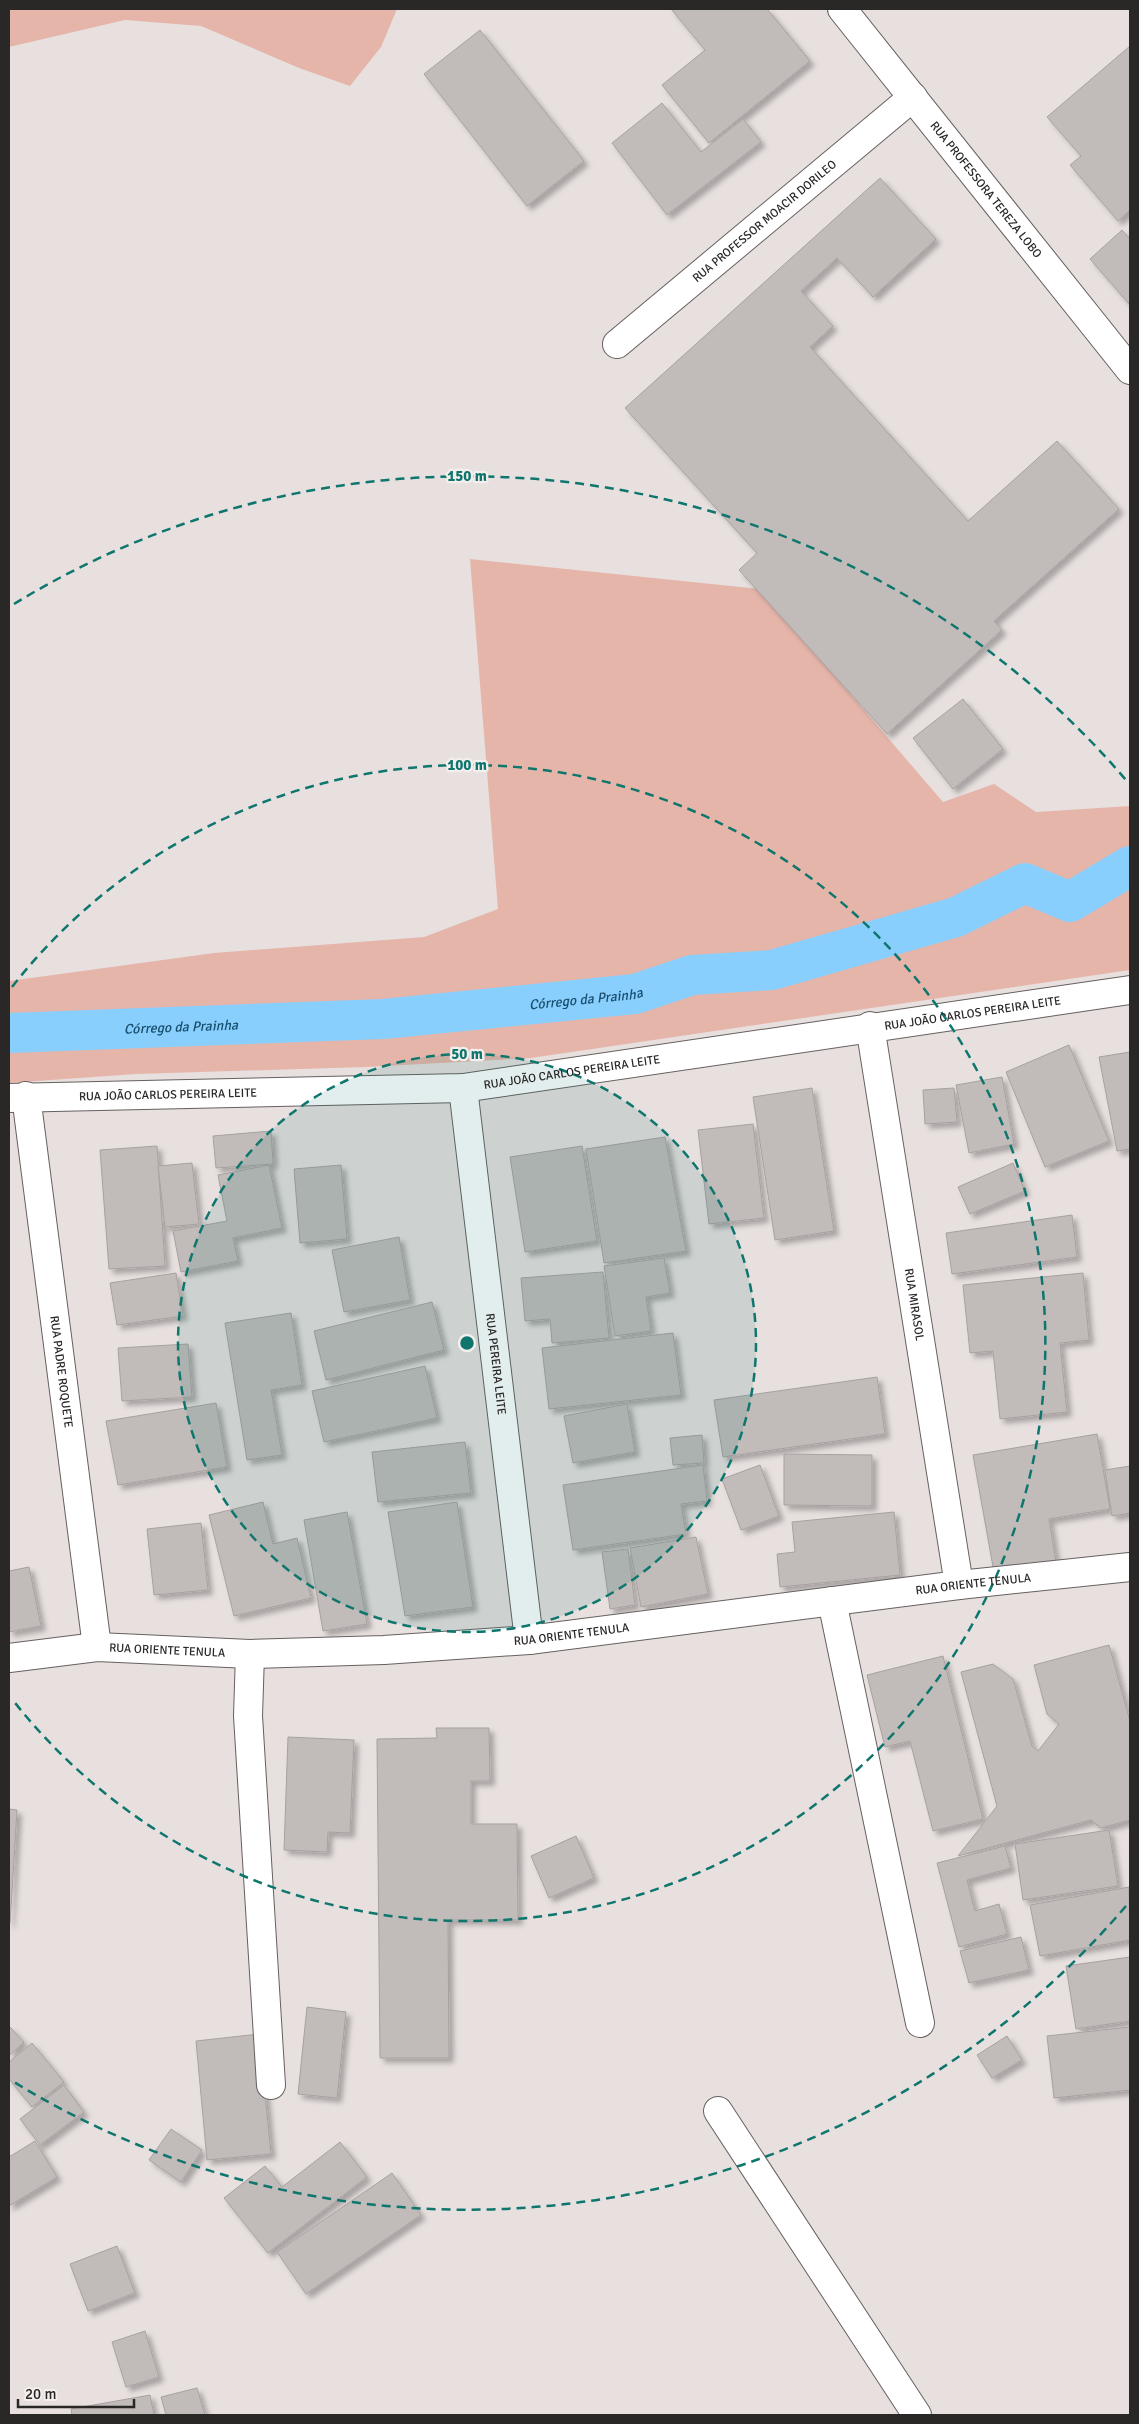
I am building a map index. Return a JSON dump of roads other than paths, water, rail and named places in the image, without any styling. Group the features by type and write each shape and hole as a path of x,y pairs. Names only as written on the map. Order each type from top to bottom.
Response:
{"street":[{"name":"RUA PROFESSORA TEREZA LOBO","path":"842,9 1130,370"},
{"name":"RUA PROFESSOR MOACIR DORILEO","path":"617,344 913,97"},
{"name":"RUA JOÃO CARLOS PEREIRA LEITE","path":"17,1097 463,1088 870,1026 1130,990"},
{"name":"RUA MIRASOL","path":"870,1026 959,1584"},
{"name":"RUA PEREIRA LEITE","path":"463,1088 529,1640"},
{"name":"RUA PADRE ROQUETE","path":"17,1097 97,1647"},
{"name":"RUA ORIENTE TENULA","path":"9,1658 97,1647 250,1654 384,1650 529,1640 959,1584 1130,1568"},
{"path":"832,1601 920,2023"},
{"path":"250,1654 248,1716 271,2085"},
{"path":"718,2111 917,2415"}],"waterway":[{"name":"Córrego da Prainha","path":"9,1033 383,1019 635,994 692,975 772,970 956,917 1025,883 1070,902 1130,866"}]}
